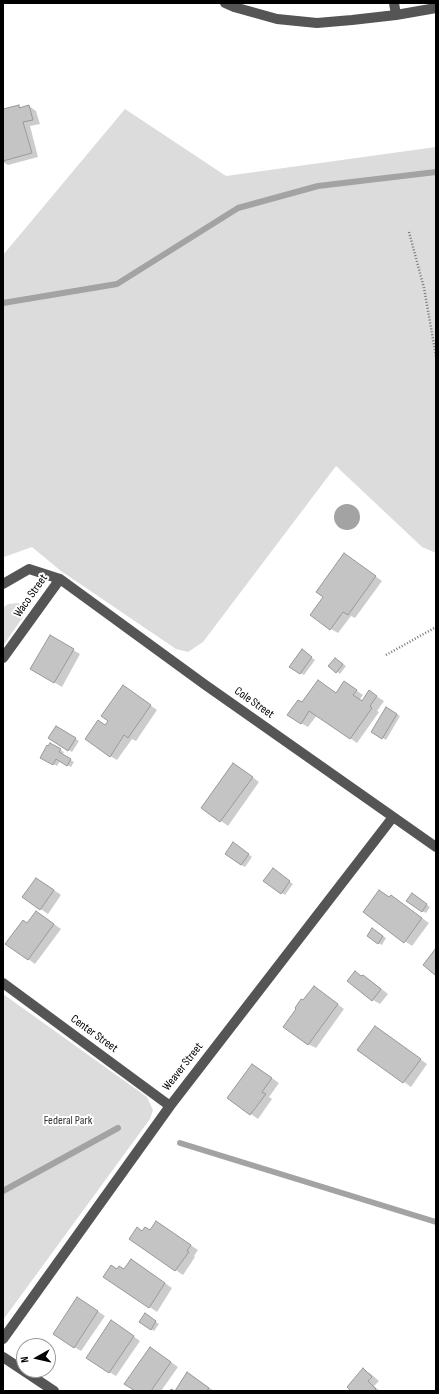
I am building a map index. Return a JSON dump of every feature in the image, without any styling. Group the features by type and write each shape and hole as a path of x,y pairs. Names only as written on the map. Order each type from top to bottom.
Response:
{"street":[{"path":"226,3 234,7 277,19 317,23 396,15 436,8"},
{"path":"394,3 396,15"},
{"name":"Waco Street","path":"3,584 29,569 60,579 3,658"},
{"name":"Cole Street","path":"60,579 204,684 436,847"},
{"name":"Weaver Street","path":"3,1339 170,1106 393,816"},
{"name":"Center Street","path":"3,984 170,1106"},
{"path":"3,1357 54,1391"}],"path":[{"path":"409,232 424,288 436,356"},
{"path":"386,655 436,627"}],"green space":[{"path":"125,109 226,176 436,147 436,553 422,547 336,466 203,642 188,652 176,649 61,571 32,547 4,557 3,559 3,255"},
{"path":"18,603 23,605 25,610 23,617 3,646 3,608 8,604"},
{"name":"Federal Park","path":"3,994 147,1097 153,1110 150,1119 3,1320"}],"shaded area":[{"path":"347,504 356,508 360,517 356,526 347,530 338,526 334,517 338,508"}],"building":[{"path":"19,105 19,108 29,105 33,120 23,122 32,153 3,161 3,109"},
{"path":"344,553 376,576 348,615 343,612 330,630 310,615 323,597 316,592"},
{"path":"50,635 74,649 54,683 30,669"},
{"path":"302,649 312,657 300,674 289,667"},
{"path":"335,658 343,664 336,673 328,666"},
{"path":"318,680 336,693 344,681 357,690 353,695 362,701 369,690 377,696 370,706 372,708 350,739 309,711 301,724 287,715 298,700 302,702"},
{"path":"123,685 151,705 128,738 124,735 110,757 85,739 98,720 105,725 108,721 101,716"},
{"path":"386,707 397,714 382,739 371,732"},
{"path":"56,726 76,738 68,751 48,738"},
{"path":"50,743 61,749 59,752 71,759 67,766 56,759 53,765 40,758 47,745 48,746"},
{"path":"233,763 253,777 220,822 201,808"},
{"path":"233,842 249,854 241,865 225,854"},
{"path":"273,868 290,881 281,894 263,881"},
{"path":"36,878 54,890 40,910 22,897"},
{"path":"379,890 389,897 391,895 422,918 404,943 363,912"},
{"path":"412,893 427,904 422,912 406,901"},
{"path":"36,911 54,924 28,960 5,944 23,920 27,923"},
{"path":"372,928 383,936 378,944 367,936"},
{"path":"436,948 436,973 435,975 423,965"},
{"path":"355,971 361,976 363,975 381,989 372,1001 347,981"},
{"path":"314,986 338,1004 308,1045 283,1027 296,1009 295,1008 301,999 303,1000"},
{"path":"375,1026 421,1059 403,1083 357,1050"},
{"path":"252,1064 272,1078 262,1092 266,1094 250,1115 227,1098"},
{"path":"156,1221 191,1245 187,1251 189,1252 175,1271 129,1239 137,1227 142,1231 145,1227 150,1230"},
{"path":"131,1259 165,1283 149,1308 103,1277 111,1265 117,1269 119,1266 124,1269"},
{"path":"77,1297 98,1311 74,1348 53,1334"},
{"path":"145,1313 156,1321 151,1330 139,1322"},
{"path":"111,1320 134,1336 109,1373 86,1358"},
{"path":"150,1347 171,1362 151,1391 135,1391 124,1384"},
{"path":"363,1368 372,1377 368,1381 376,1389 374,1391 351,1391 347,1387"},
{"path":"187,1372 209,1388 207,1391 175,1391"}],"waterway":[{"path":"3,303 117,284 238,208 318,186 436,172"},
{"path":"3,1191 118,1128"},
{"path":"180,1143 436,1222"}]}
